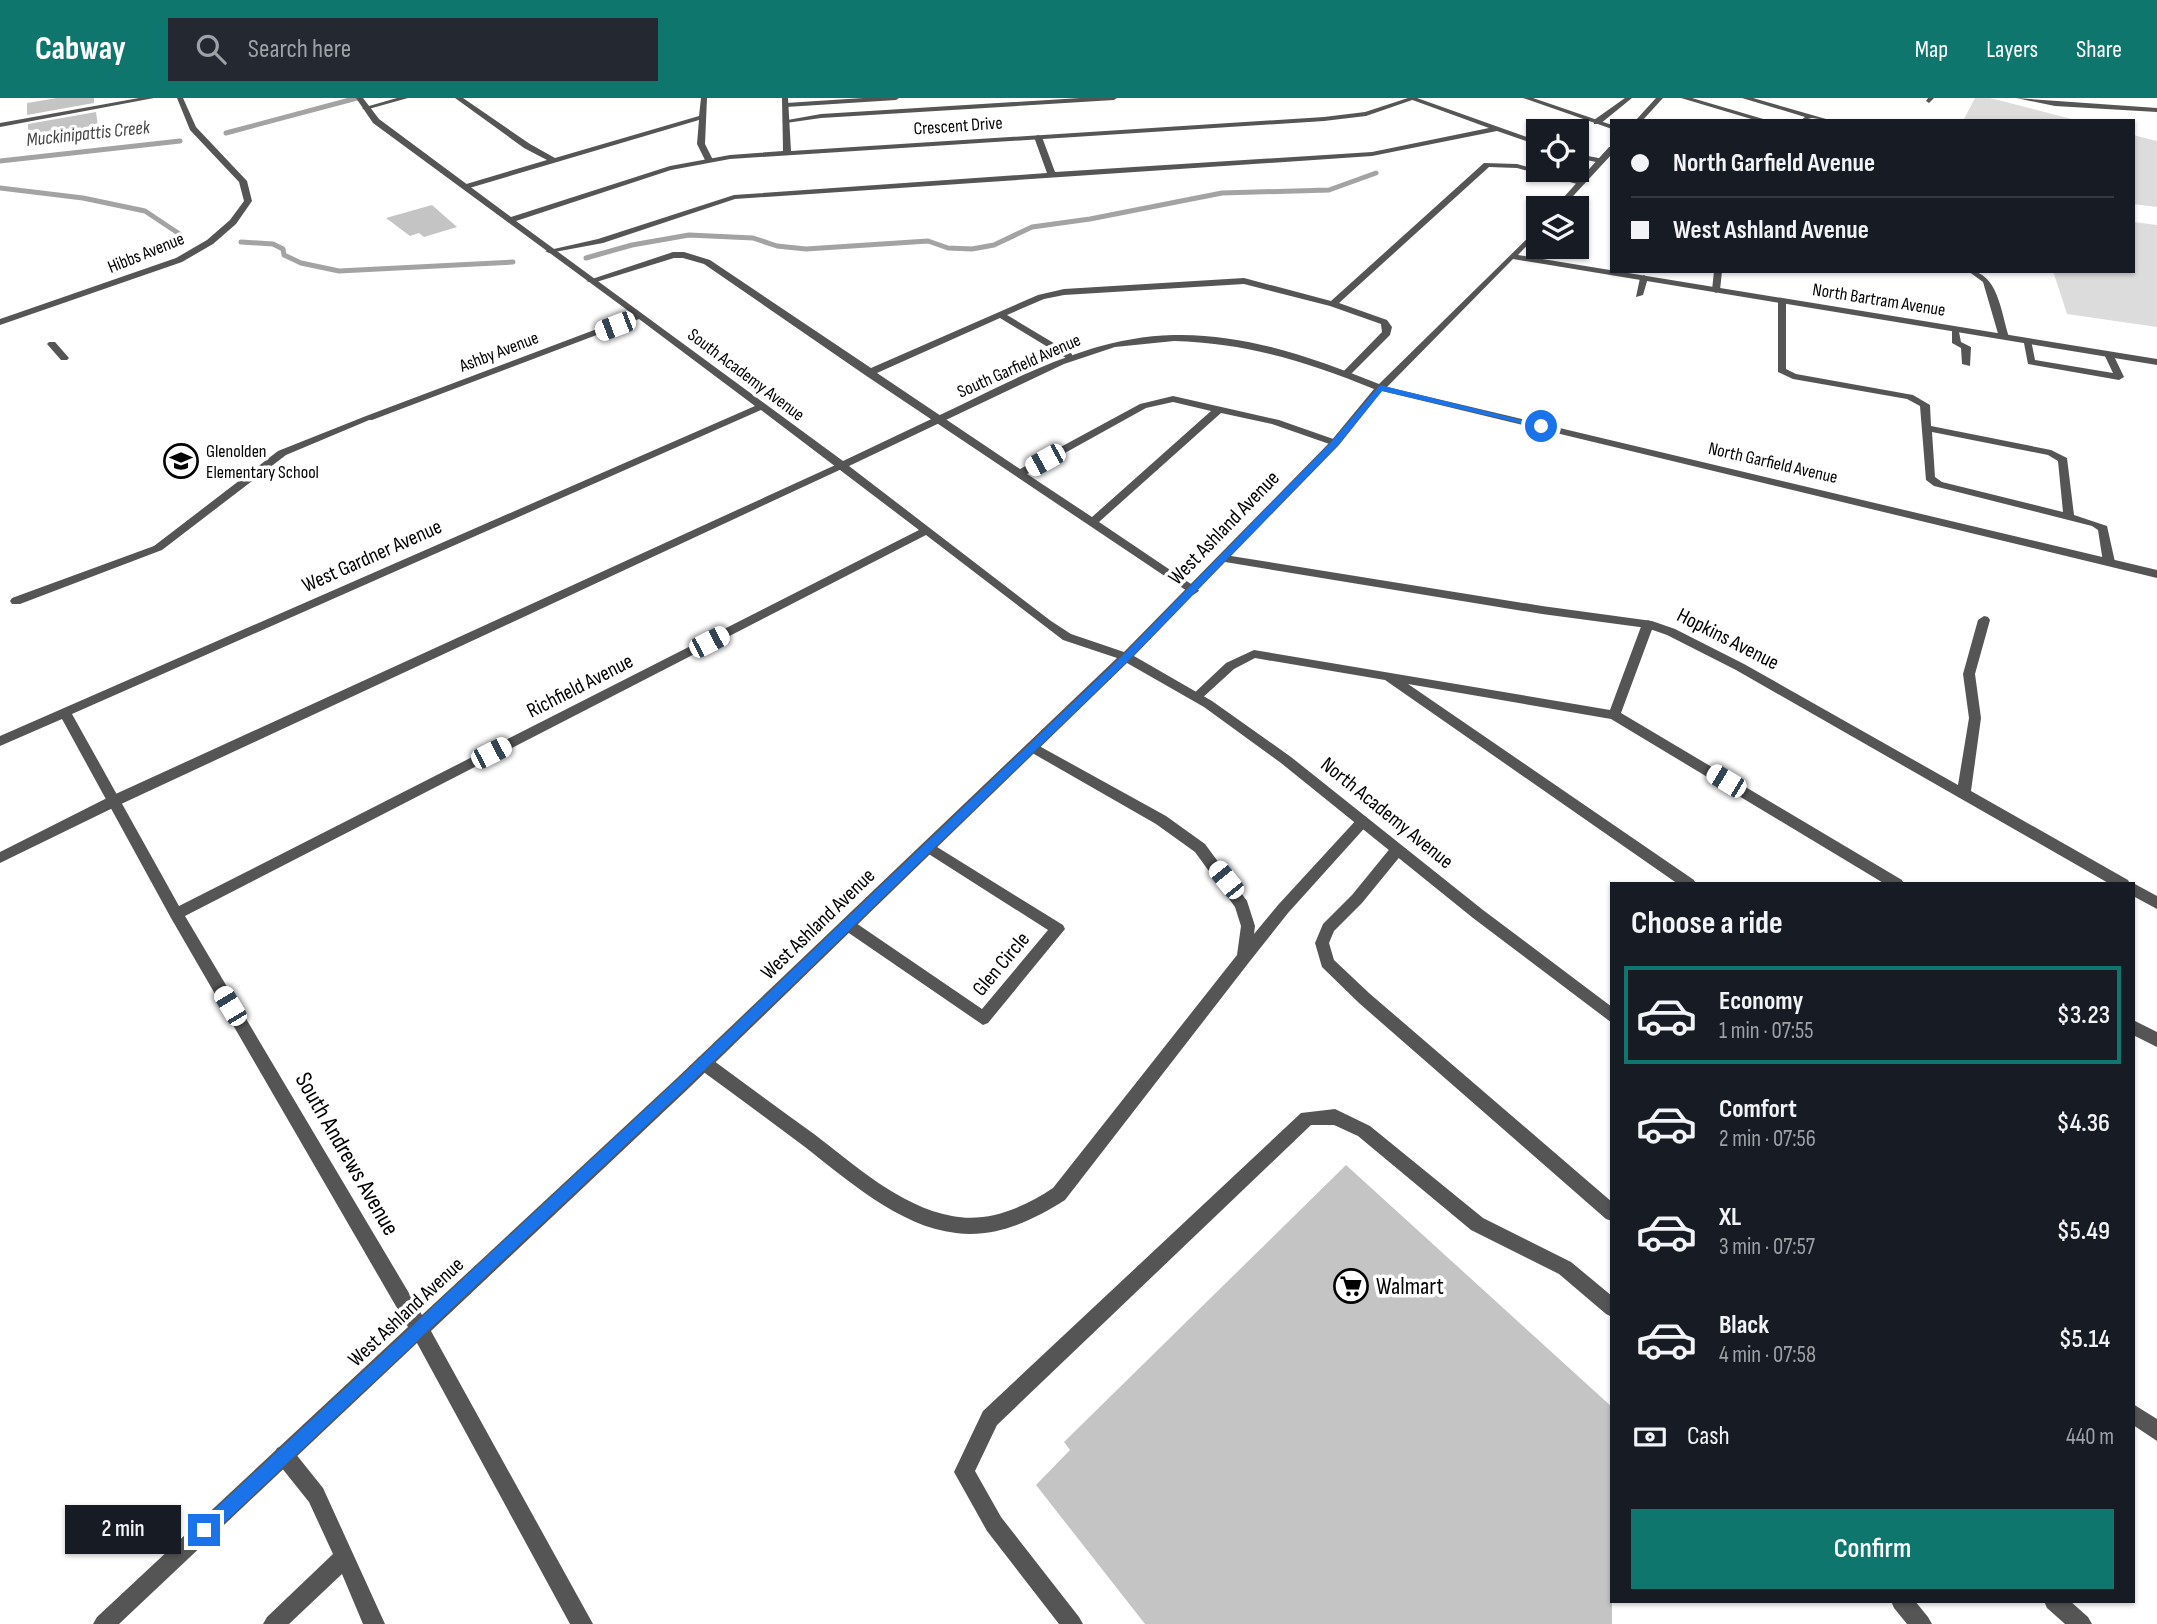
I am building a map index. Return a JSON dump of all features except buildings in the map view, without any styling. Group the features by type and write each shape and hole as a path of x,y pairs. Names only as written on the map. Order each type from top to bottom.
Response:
{"street":[{"path":"0,125 151,98"},
{"name":"Hibbs Avenue","path":"0,322 179,260 210,242 233,222 248,201 243,181 193,128 180,98"},
{"name":"South Academy Avenue","path":"359,98 376,121 928,530 1067,637 1126,657"},
{"path":"365,108 405,98"},
{"path":"458,98 552,160"},
{"path":"704,98 701,145 709,160"},
{"path":"787,153 786,101 896,98"},
{"path":"786,121 821,116 1114,98"},
{"path":"1412,98 1526,140"},
{"name":"Crescent Drive","path":"510,220 670,168 709,160 1350,117 1378,111 1412,98"},
{"path":"1526,98 1610,126"},
{"path":"1597,122 1629,98"},
{"path":"1641,119 1660,98"},
{"path":"1684,98 1760,119"},
{"path":"1745,98 1807,118"},
{"path":"2021,98 2055,104 2157,110"},
{"path":"466,187 702,117"},
{"path":"549,251 600,241 734,197 1304,157 1361,156 1497,129"},
{"path":"1038,137 1052,175"},
{"path":"1569,196 1610,151"},
{"path":"1589,158 1601,161"},
{"path":"1333,303 1487,166 1517,166 1581,183"},
{"name":"West Ashland Avenue","path":"104,1624 704,1063 1126,657 1225,559 1335,443 1380,388 1526,244"},
{"path":"590,281 662,257 684,254 707,262 1193,591"},
{"name":"North Bartram Avenue","path":"1514,257 1610,273"},
{"name":"North Bartram Avenue","path":"1613,273 2157,362"},
{"path":"1716,290 1718,273"},
{"path":"1975,273 1987,281 2004,337"},
{"path":"1639,295 1644,278"},
{"path":"868,373 1051,294 1229,281 1259,283 1333,303 1384,322 1387,332 1346,374"},
{"path":"1783,300 1781,370 1793,376 1910,397 1925,405 1930,478 1938,484 2103,528 2109,562"},
{"path":"1000,315 1069,356"},
{"name":"Ashby Avenue","path":"16,601 158,548 282,453 640,316"},
{"path":"1955,329 1957,343 1966,347 1968,365"},
{"name":"South Garfield Avenue","path":"0,858 114,802 842,466 1069,356 1118,344 1181,338 1210,339 1265,348 1380,388"},
{"path":"2026,340 2031,362 2119,377 2109,354"},
{"path":"52,344 64,358"},
{"name":"North Garfield Avenue","path":"1380,388 2157,574"},
{"path":"1021,473 1151,404 1172,399 1275,422 1335,443"},
{"name":"West Gardner Avenue","path":"0,741 760,407"},
{"path":"1092,523 1219,409"},
{"path":"1926,428 2051,453 2063,460 2069,517"},
{"name":"Richfield Avenue","path":"176,914 928,530"},
{"name":"Hopkins Avenue","path":"1225,559 1542,610 1648,624 1671,632 1703,647 1964,792 2120,882"},
{"path":"1964,792 1975,718 1969,674 1984,620"},
{"path":"1614,715 1648,624"},
{"path":"1196,697 1241,658 1254,654 1614,715 1894,882"},
{"name":"North Academy Avenue","path":"1126,657 1196,697 1286,761 1610,1014"},
{"path":"1386,675 1686,882"},
{"name":"South Andrews Avenue","path":"65,713 176,914 419,1328 582,1624"},
{"path":"1032,747 1161,820 1200,848 1242,905 1248,926 1244,957"},
{"path":"704,1063 882,1194 915,1213 948,1223 974,1227 1035,1210 1059,1194 1283,909 1363,822"},
{"name":"Glen Circle","path":"848,925 984,1018 1058,929 929,847"},
{"path":"1397,850 1328,928 1322,943 1327,963 1610,1211"},
{"path":"2135,891 2157,903"},
{"path":"2135,1028 2157,1040"},
{"path":"1072,1624 994,1524 964,1472 990,1418 1307,1118 1335,1117 1364,1132 1477,1223 1565,1268 1610,1306"},
{"path":"2135,1414 2157,1431"},
{"path":"284,1455 316,1494 374,1624"},
{"path":"274,1624 345,1557"},
{"path":"1903,1603 1920,1624"},
{"path":"2056,1603 2081,1624"}],"shaded area":[{"path":"1975,98 1990,98 2071,119 1964,119"},
{"path":"2135,136 2157,141 2157,207 2135,204"},
{"path":"2135,222 2157,225 2157,327 2067,314 2054,273 2135,273"}],"waterway":[{"name":"Muckinipattis Creek","path":"226,133 357,98"},
{"name":"Muckinipattis Creek","path":"0,161 180,141"},
{"path":"586,258 632,245 689,235 753,238 777,246 806,249 928,241 948,248 972,249 994,245 1032,227 1090,219 1222,193 1329,190 1376,173"},
{"path":"0,188 83,198 145,211 181,235"},
{"path":"241,242 273,244 283,249 284,255 301,263 339,271 513,262"}],"place":[{"name":"Glenolden Elementary School","path":"181,461"},
{"name":"Walmart","path":"1351,1286"}],"route":[{"path":"204,1530 683,1083 1126,657 1225,559 1335,443 1380,388 1541,426"}]}
